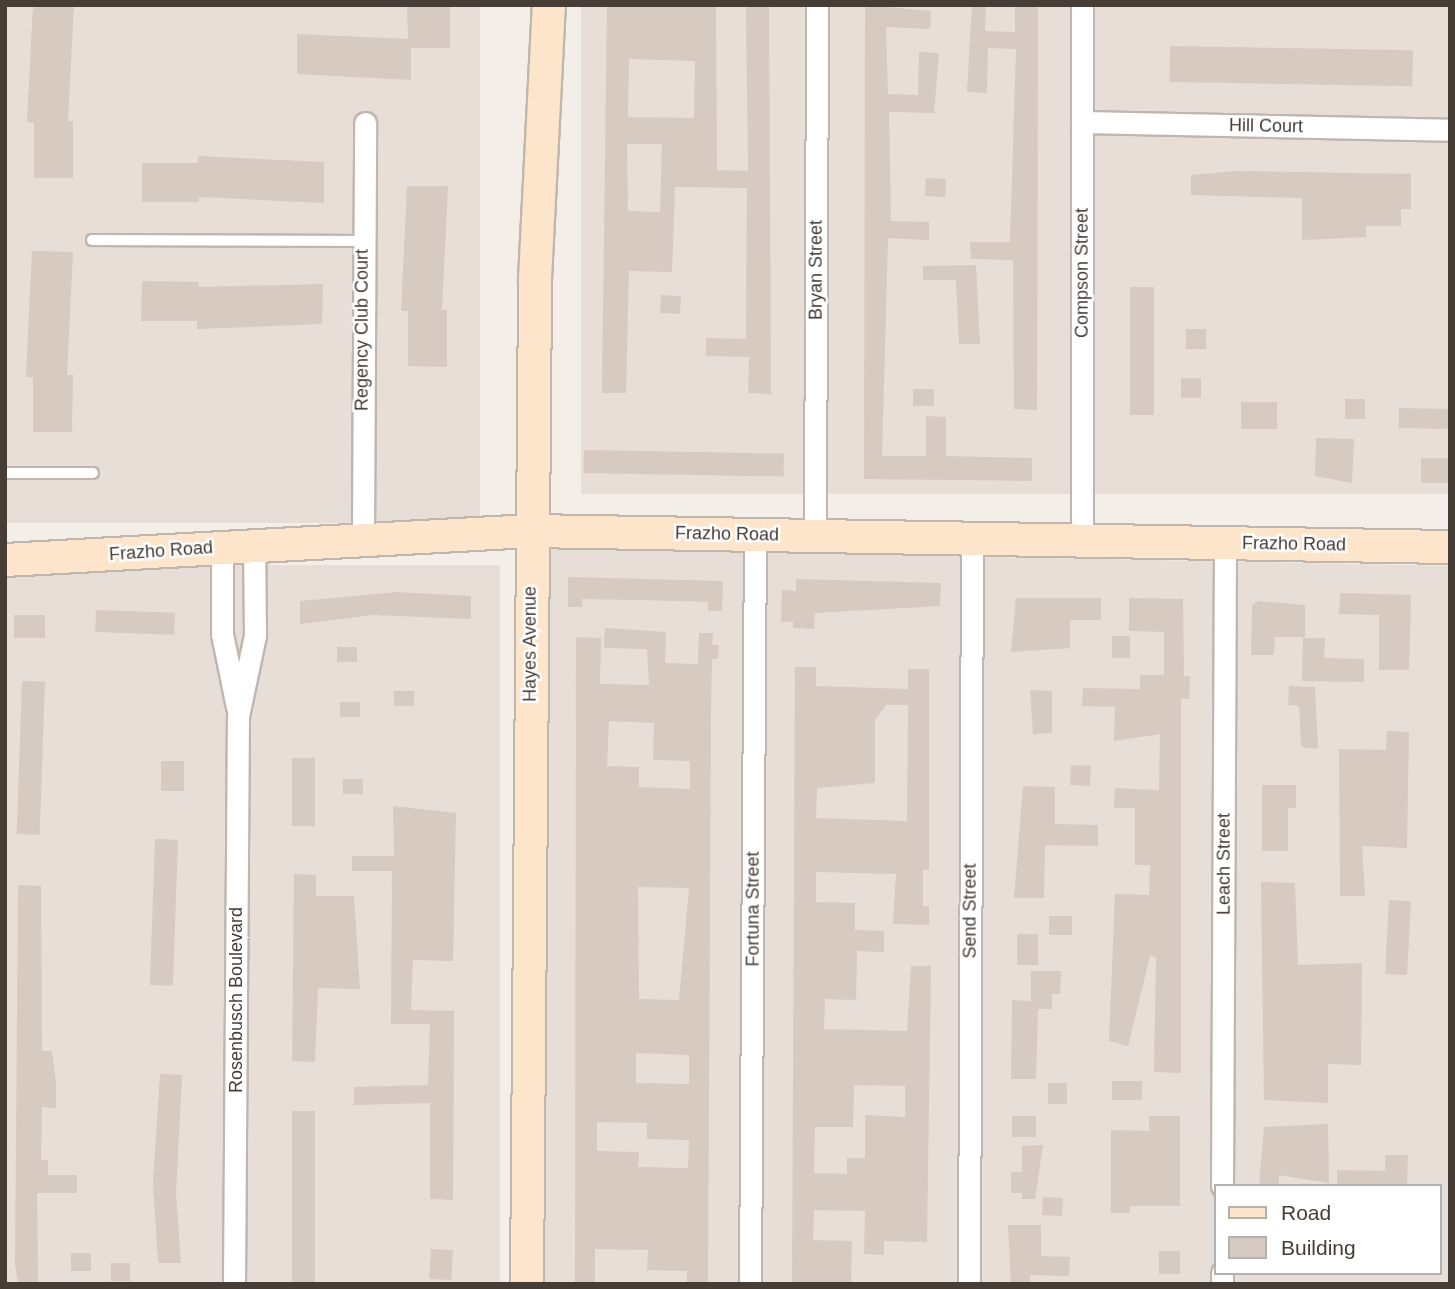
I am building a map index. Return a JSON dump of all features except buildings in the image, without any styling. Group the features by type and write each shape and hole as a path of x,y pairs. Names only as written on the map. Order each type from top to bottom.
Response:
{"street":[{"name":"Hayes Avenue","path":"527,1284 531,531 548,5"},
{"name":"Bryan Street","path":"815,535 817,5"},
{"name":"Compson Street","path":"1082,5 1082,541"},
{"name":"Hill Court","path":"1082,122 1450,130"},
{"name":"Regency Club Court","path":"363,538 365,123"},
{"name":"Frazho Road","path":"5,561 363,538 531,531 1450,547"},
{"name":"Fortuna Street","path":"750,1284 755,535"},
{"name":"Send Street","path":"969,1284 972,538"},
{"name":"Leach Street","path":"1222,1184 1225,543"},
{"name":"Rosenbusch Boulevard","path":"238,716 255,635 254,545"},
{"name":"Rosenbusch Boulevard","path":"222,547 222,634 238,716 234,1284"}],"lane":[{"path":"93,240 363,241"},
{"path":"5,473 93,473"}],"shaded area":[{"path":"5,5 480,5 480,523 5,523"},
{"path":"581,5 1450,5 1450,494 581,494"},
{"path":"547,548 1450,566 1450,1284 541,1284"},
{"path":"5,565 500,565 500,1284 5,1284"}]}
